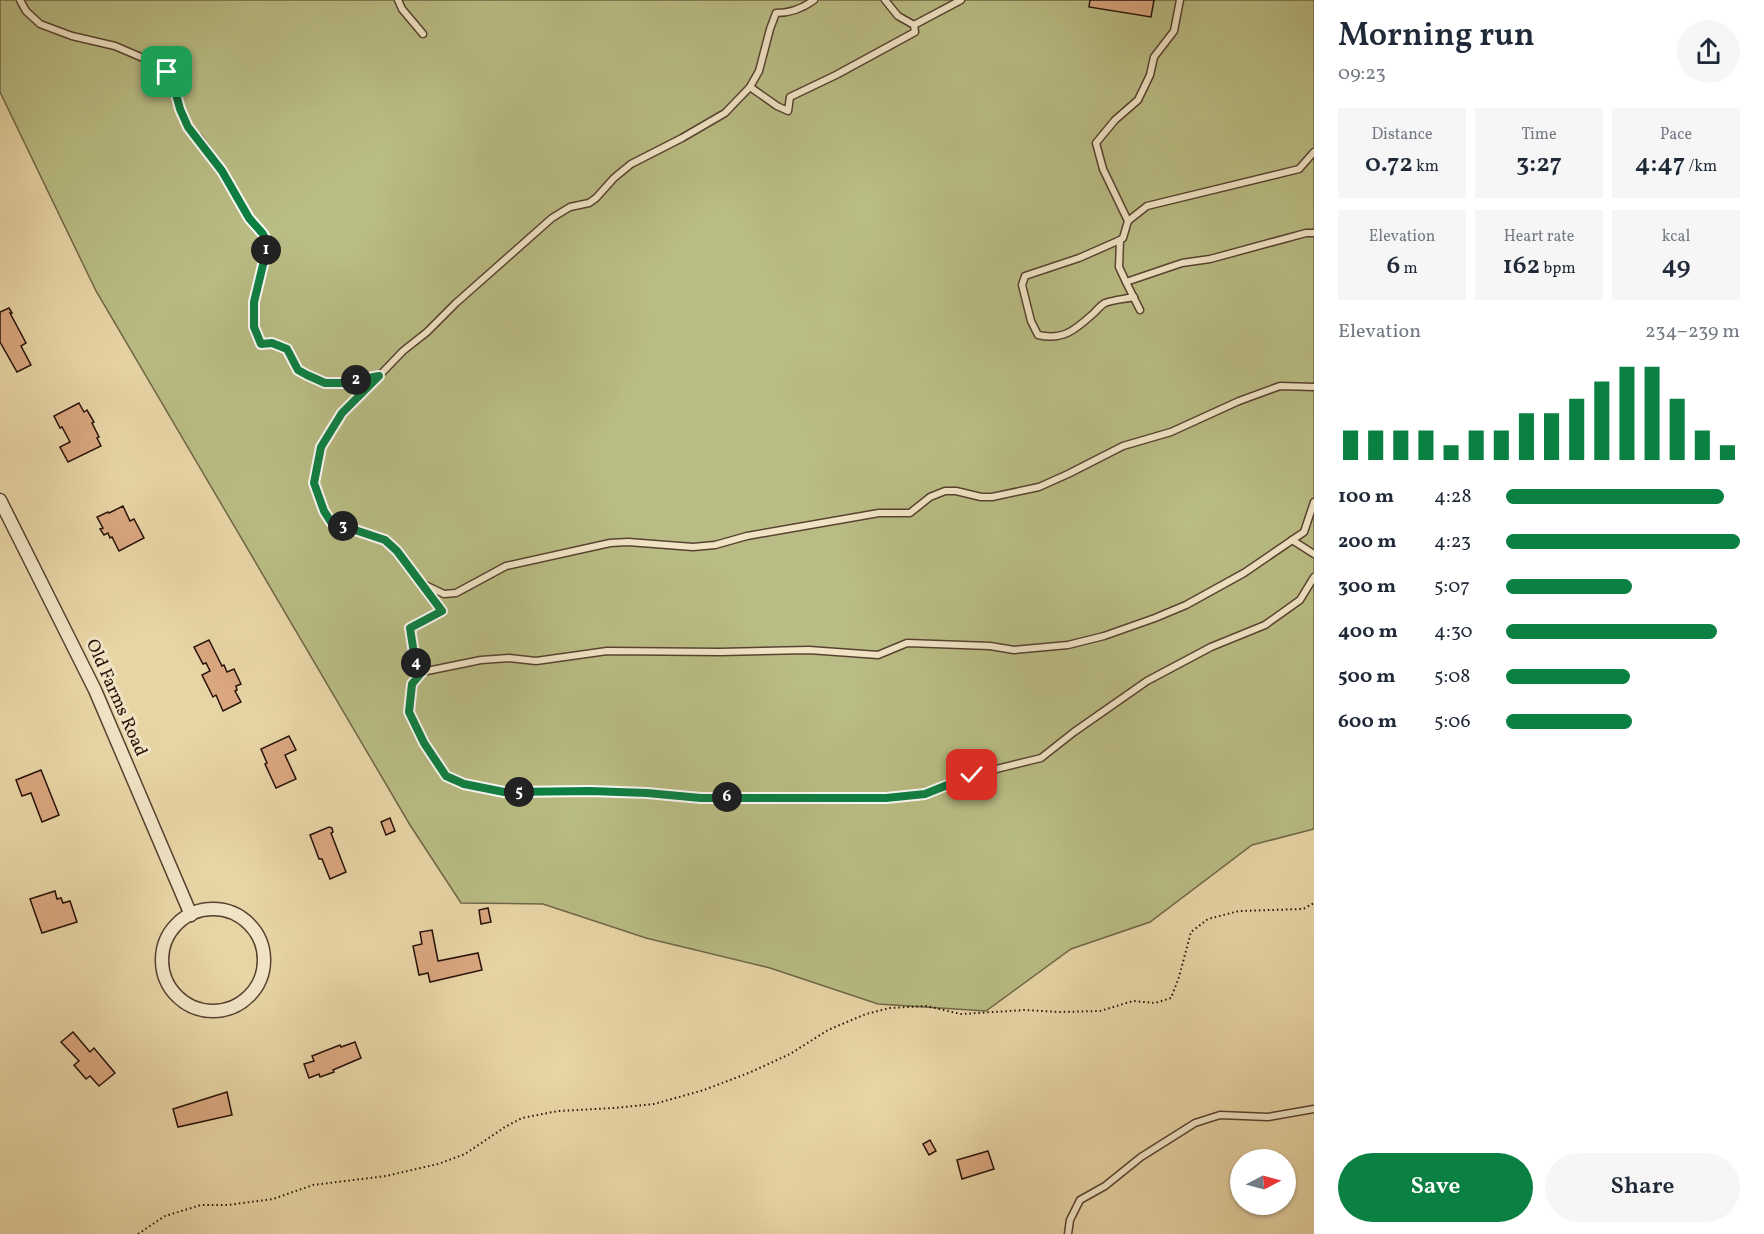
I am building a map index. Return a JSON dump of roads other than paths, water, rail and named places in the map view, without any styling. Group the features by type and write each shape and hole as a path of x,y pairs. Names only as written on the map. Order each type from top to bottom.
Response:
{"street":[{"name":"Old Farms Road","path":"0,500 95,690 190,915"},
{"path":"215,910 228,912 249,925 260,942 263,952 263,969 258,984 248,998 234,1007 219,1011 202,1010 187,1005 174,994 166,980 162,964 169,934 190,915 215,910"}],"lane":[{"path":"20,0 26,11 40,24 72,36 115,46 157,64 172,79 180,109 188,127 222,171 249,218 263,234 268,244 254,302 254,327 261,344 272,343 287,349 298,370 325,383 342,383 379,376"},
{"path":"398,0 402,9 423,34"},
{"path":"814,0 802,9 788,13 776,13 759,71 750,87 725,113 631,164 589,203 570,207 552,218 456,303 427,332 403,351 342,413 321,447 314,483 324,511 331,522 385,540 397,551 442,611 410,628 417,673 481,660 509,658 536,661 607,651 809,650 878,655 907,643 990,646 1014,650 1068,645 1104,636 1155,618 1186,605 1244,573 1304,532 1314,502"},
{"path":"885,0 898,16 914,25"},
{"path":"914,25 961,0"},
{"path":"1128,221 1103,169 1096,143 1115,120 1138,100 1150,75 1154,57 1174,31 1180,0"},
{"path":"750,87 788,111 790,97 915,32 914,25"},
{"path":"1134,297 1104,303 1070,332 1058,337 1048,337 1038,335 1031,321 1022,285 1025,276 1079,258 1120,240 1123,238 1128,221 1147,206 1299,169 1314,152"},
{"path":"1126,282 1182,263 1210,260 1306,232 1314,233"},
{"path":"1120,240 1119,267 1140,310"},
{"path":"422,584 444,594 456,593 506,566 610,543 628,542 693,548 715,545 747,536 879,513 910,513 930,497 945,491 992,497 1039,487 1123,446 1171,432 1239,401 1280,386 1314,387"},
{"path":"1292,540 1314,554"},
{"path":"422,672 412,684 409,712 424,743 446,776 464,784 504,792 590,791 701,798 886,798 925,794 972,775 1041,758 1147,681 1211,647 1264,626 1300,600 1314,577"},
{"path":"1068,1234 1070,1221 1080,1200 1105,1186 1141,1157 1195,1124 1220,1115 1268,1117 1314,1108"}]}
